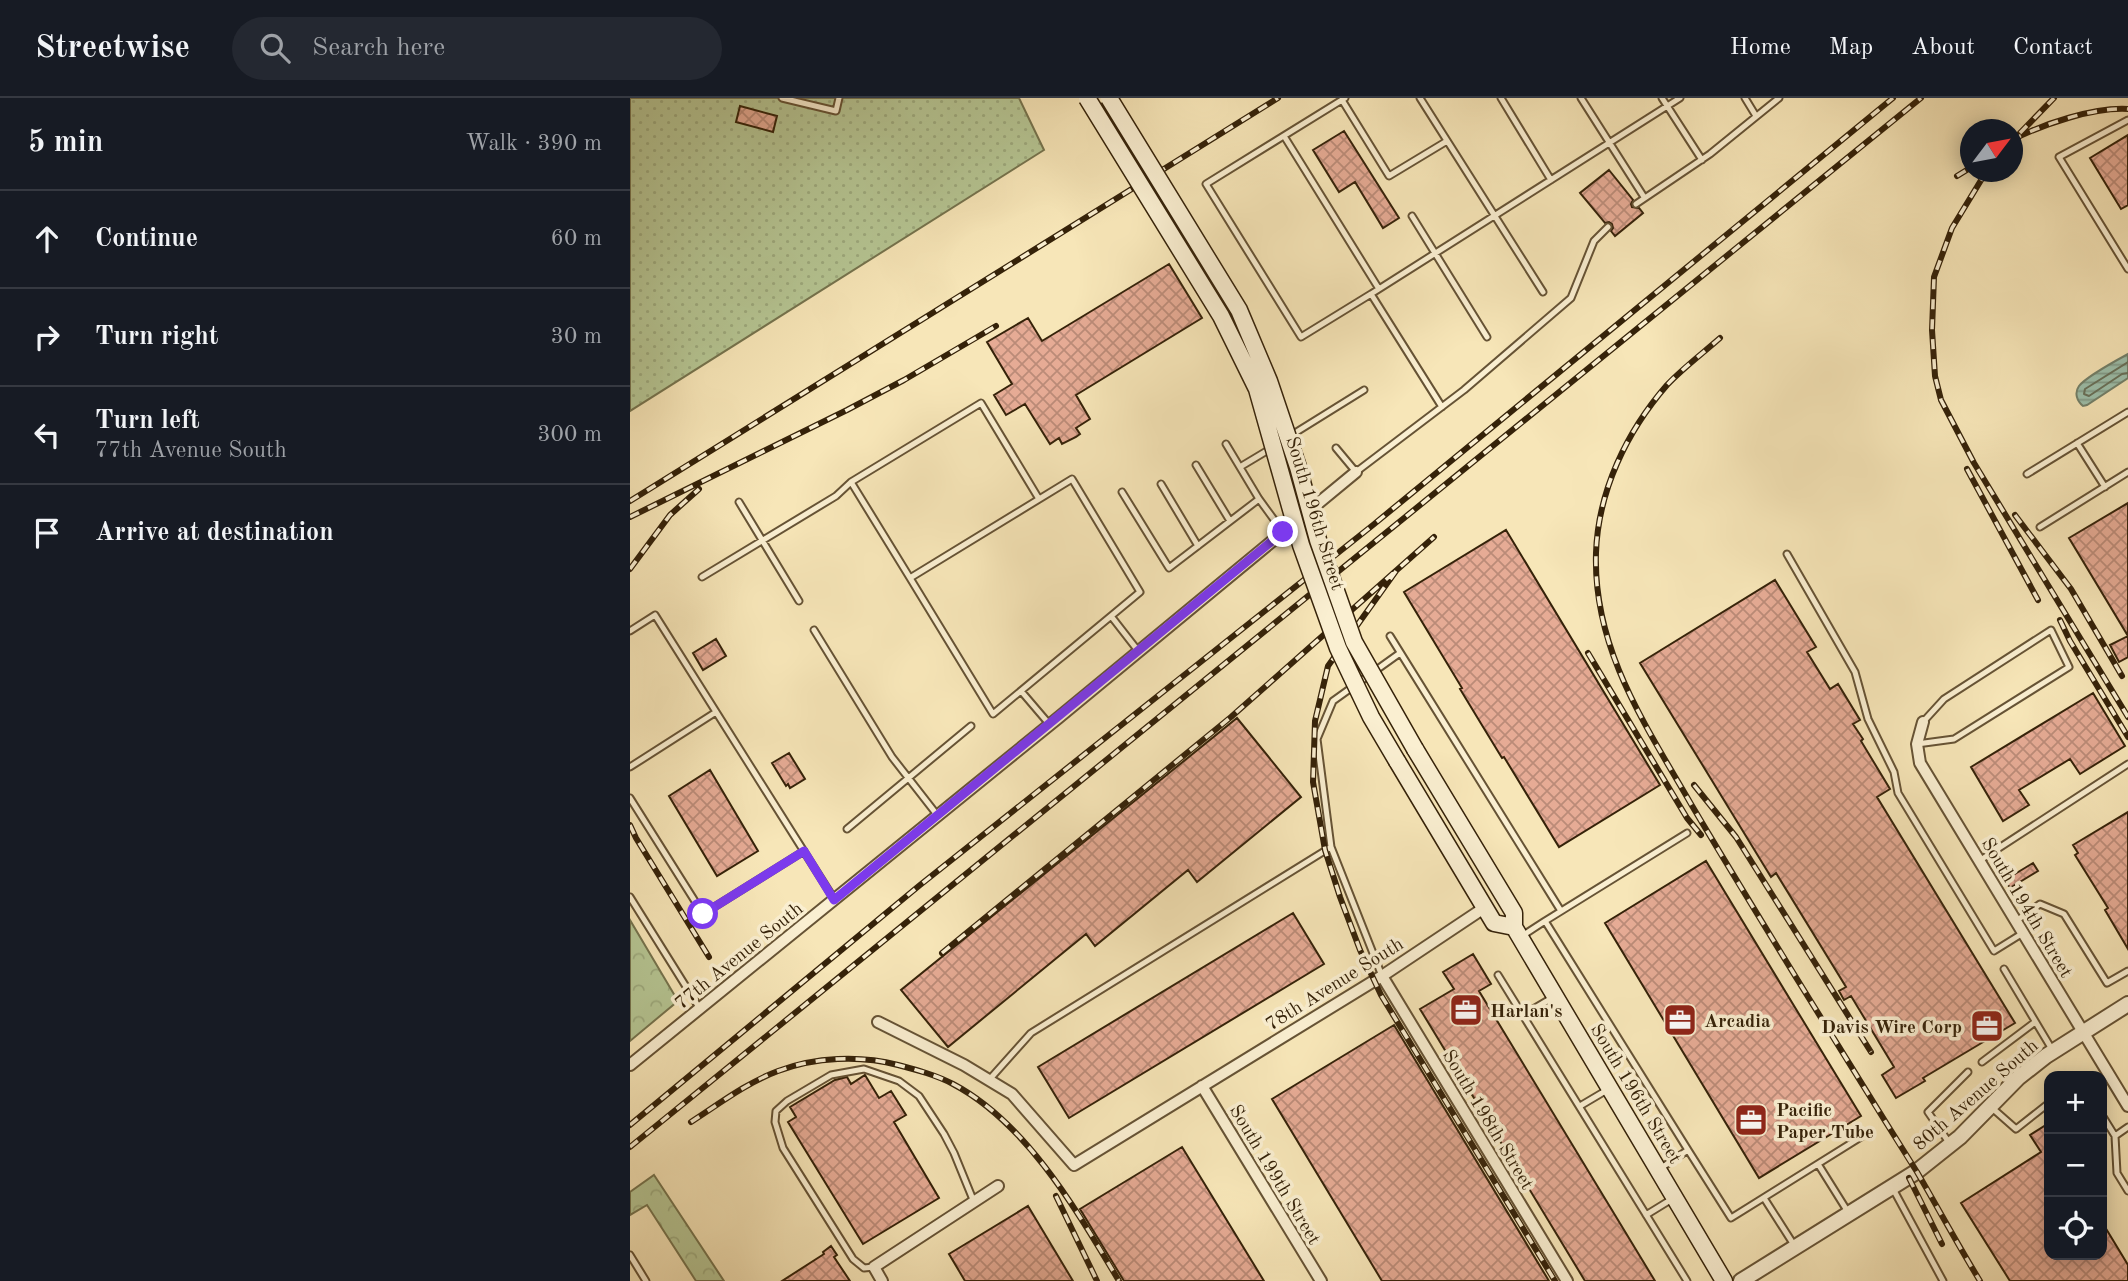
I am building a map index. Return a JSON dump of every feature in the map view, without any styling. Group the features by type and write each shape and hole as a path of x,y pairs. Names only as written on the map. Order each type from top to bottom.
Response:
{"main road":[{"name":"South 196th Street","path":"1087,98 1221,316 1256,389 1301,545 1338,648 1371,717 1494,923 1517,932"},
{"name":"South 196th Street","path":"1110,98 1239,310 1269,381 1298,467 1318,540 1354,642 1514,913 1517,932 1724,1281"}],"street":[{"name":"77th Avenue South","path":"630,1065 1050,725 1356,472"},
{"path":"1917,744 1923,722"},
{"name":"South 194th Street","path":"1917,744 1920,763 2128,1106"},
{"name":"78th Avenue South","path":"989,1080 1012,1094 1074,1165 1382,976 1484,908"},
{"name":"South 198th Street","path":"1382,976 1567,1281"},
{"name":"80th Avenue South","path":"1741,1281 1916,1172 1991,1107 2018,1078 2053,1051 2128,1004"},
{"path":"878,1022 989,1080"},
{"name":"South 199th Street","path":"1202,1086 1321,1281"},
{"path":"882,1281 874,1267 998,1186"}],"lane":[{"path":"782,98 836,111 839,98"},
{"path":"1420,98 1543,292"},
{"path":"1501,98 1551,180"},
{"path":"1581,98 1644,197"},
{"path":"1662,98 1702,160"},
{"path":"1447,141 1389,176 1343,99 1206,184 1301,337 1680,98"},
{"path":"1745,98 1756,116"},
{"path":"1636,204 1702,160 1779,98"},
{"path":"2128,120 2059,158 2128,269"},
{"path":"1284,136 1378,289"},
{"path":"1412,216 1488,337"},
{"path":"1336,448 1356,472 1442,407 1571,298 1594,241 1608,228"},
{"path":"1371,294 1442,407"},
{"path":"1240,467 1364,390"},
{"path":"702,577 836,496 851,482 981,403 1039,499"},
{"path":"2027,474 2128,412"},
{"path":"2077,443 2105,487"},
{"path":"1226,444 1259,499 1283,532"},
{"path":"1195,465 1230,521"},
{"path":"2040,527 2128,472"},
{"path":"851,482 993,714 1140,592 1072,479 910,578"},
{"path":"1161,484 1198,546"},
{"path":"1122,492 1169,568 1259,499"},
{"path":"739,502 799,601"},
{"path":"1787,554 1856,672 1868,719 1894,772 1898,793 1994,951 2023,933"},
{"path":"630,631 655,615 834,900"},
{"path":"1111,616 1139,652"},
{"path":"814,630 892,757 938,816"},
{"path":"1917,744 1954,740 2069,667 2051,630 1944,699 1923,722"},
{"path":"1390,636 1562,911"},
{"path":"1382,976 1331,847 1317,739 1333,701 1400,653"},
{"path":"1021,691 1050,725"},
{"path":"630,767 716,712"},
{"path":"847,829 971,726"},
{"path":"1979,861 2128,764"},
{"path":"630,799 703,914 804,851"},
{"path":"1517,932 1562,911 1687,832"},
{"path":"989,1080 1031,1033 1331,847"},
{"path":"630,897 700,1009"},
{"path":"2016,920 2040,904 2064,914 2107,983 2128,971"},
{"path":"1545,921 1731,1218 1868,1132"},
{"path":"2004,969 2053,1051"},
{"path":"1498,975 1687,1281"},
{"path":"1523,1015 1555,996"},
{"path":"1982,1062 2035,1022"},
{"path":"874,1267 864,1268 853,1259 783,1148 775,1122 776,1111 787,1101 831,1075 864,1069 899,1081 919,1096 944,1134 974,1202"},
{"path":"1950,1144 1928,1112 1968,1072"},
{"path":"1580,1106 1610,1088"},
{"path":"1991,1107 2016,1129 2044,1107"},
{"path":"2107,1123 2115,1136 2117,1173 2128,1191"},
{"path":"2115,1136 2128,1127"},
{"path":"1658,1169 1688,1150"},
{"path":"1818,1164 1849,1214"},
{"path":"1892,1187 1943,1281"},
{"path":"1646,1214 1675,1197"},
{"path":"1764,1198 1795,1248"},
{"path":"630,1255 646,1281"}],"green space":[{"path":"630,98 1019,98 1044,150 630,411"},
{"path":"630,920 678,1001 630,1041"},
{"path":"654,1175 724,1281 696,1281 647,1205 630,1215 630,1192"}],"water":[{"path":"2128,354 2128,378 2083,406 2077,397 2079,386"}],"building":[{"path":"740,106 777,116 773,132 736,122"},
{"path":"1344,131 1399,218 1383,228 1355,182 1339,192 1313,150"},
{"path":"2128,135 2128,205 2121,209 2090,158"},
{"path":"1609,170 1633,200 1632,207 1639,208 1643,213 1615,236 1611,231 1612,224 1605,223 1580,193"},
{"path":"1169,264 1202,318 1076,395 1090,419 1076,428 1080,434 1062,444 1059,438 1050,444 1025,404 1006,415 994,395 1012,384 987,342 1028,318 1042,341"},
{"path":"2128,503 2128,636 2069,538"},
{"path":"1506,530 1660,785 1559,847 1477,717 1404,592"},
{"path":"1775,580 1816,647 1807,652 1830,689 1838,684 1860,720 1853,724 1890,789 1877,797 2015,1023 1923,1078 1925,1081 1896,1098 1882,1075 1894,1067 1851,996 1844,1000 1839,991 1846,987 1776,873 1771,877 1640,663"},
{"path":"2128,636 2128,657 2119,662 2110,645"},
{"path":"716,639 726,656 703,670 693,653"},
{"path":"2093,693 2125,746 2080,774 2070,759 2019,790 2029,805 2003,821 1971,767"},
{"path":"1237,718 1301,797 1197,882 1188,870 1095,946 1086,934 948,1047 901,990"},
{"path":"789,753 805,779 790,788 772,763"},
{"path":"710,770 758,851 717,876 669,796"},
{"path":"2128,812 2128,949 2105,910 2108,908 2075,855 2078,853 2073,845"},
{"path":"1706,861 1861,1116 1759,1178 1605,923"},
{"path":"2033,863 2038,871 2010,888 2005,880"},
{"path":"1293,913 1324,964 1069,1118 1038,1067"},
{"path":"1473,954 1491,984 1479,991 1655,1281 1585,1281 1420,1009 1454,989 1443,972"},
{"path":"1394,1025 1549,1281 1382,1281 1272,1099"},
{"path":"865,1075 879,1098 891,1091 906,1115 894,1122 939,1198 863,1244 788,1122 796,1117 790,1107 835,1080 847,1077 851,1084"},
{"path":"2044,1126 2044,1260 2107,1260 2107,1230 2128,1265 2128,1281 2010,1281 1961,1203 2041,1152 2030,1135"},
{"path":"1182,1147 1264,1281 1124,1281 1080,1209"},
{"path":"1028,1206 1073,1281 965,1281 949,1254"},
{"path":"831,1246 837,1255 834,1257 850,1281 782,1281 824,1254"}],"railway":[{"path":"630,501 1278,98"},
{"path":"630,1125 920,885 1373,525 1893,98"},
{"path":"630,1147 1921,98"},
{"path":"2023,130 2054,98"},
{"path":"2023,135 2069,118 2100,111 2128,109"},
{"path":"1980,182 1952,228 1934,277 1932,330 1935,376 1941,400 1974,463 2128,717"},
{"path":"630,517 847,410 996,326"},
{"path":"1720,338 1667,385 1639,422 1617,463 1602,507 1598,530 1597,588 1603,621 1625,684 1656,745 1917,1172 1980,1281"},
{"path":"1967,469 2038,600"},
{"path":"630,569 670,515 699,489"},
{"path":"2015,515 2071,589 2122,676"},
{"path":"942,953 1231,717 1434,537"},
{"path":"1396,571 1328,666 1315,721 1313,782 1325,850 1360,950 1381,995 1555,1281"},
{"path":"2060,620 2128,737"},
{"path":"1588,653 1687,818 1701,835"},
{"path":"1694,785 1736,837 1871,1052"},
{"path":"630,825 709,957"},
{"path":"691,1122 733,1094 778,1071 822,1060 883,1062 933,1075 980,1101 1027,1145 1068,1198 1119,1281"},
{"path":"1909,1178 1942,1244"},
{"path":"1056,1196 1097,1281"}],"place":[{"name":"Harlan's","path":"1466,1010"},
{"name":"Arcadia","path":"1680,1020"},
{"name":"Davis Wire Corp","path":"1987,1026"},
{"name":"Pacific Paper Tube","path":"1751,1120"}],"route":[{"path":"703,914 804,851 834,900 1283,532"}]}
